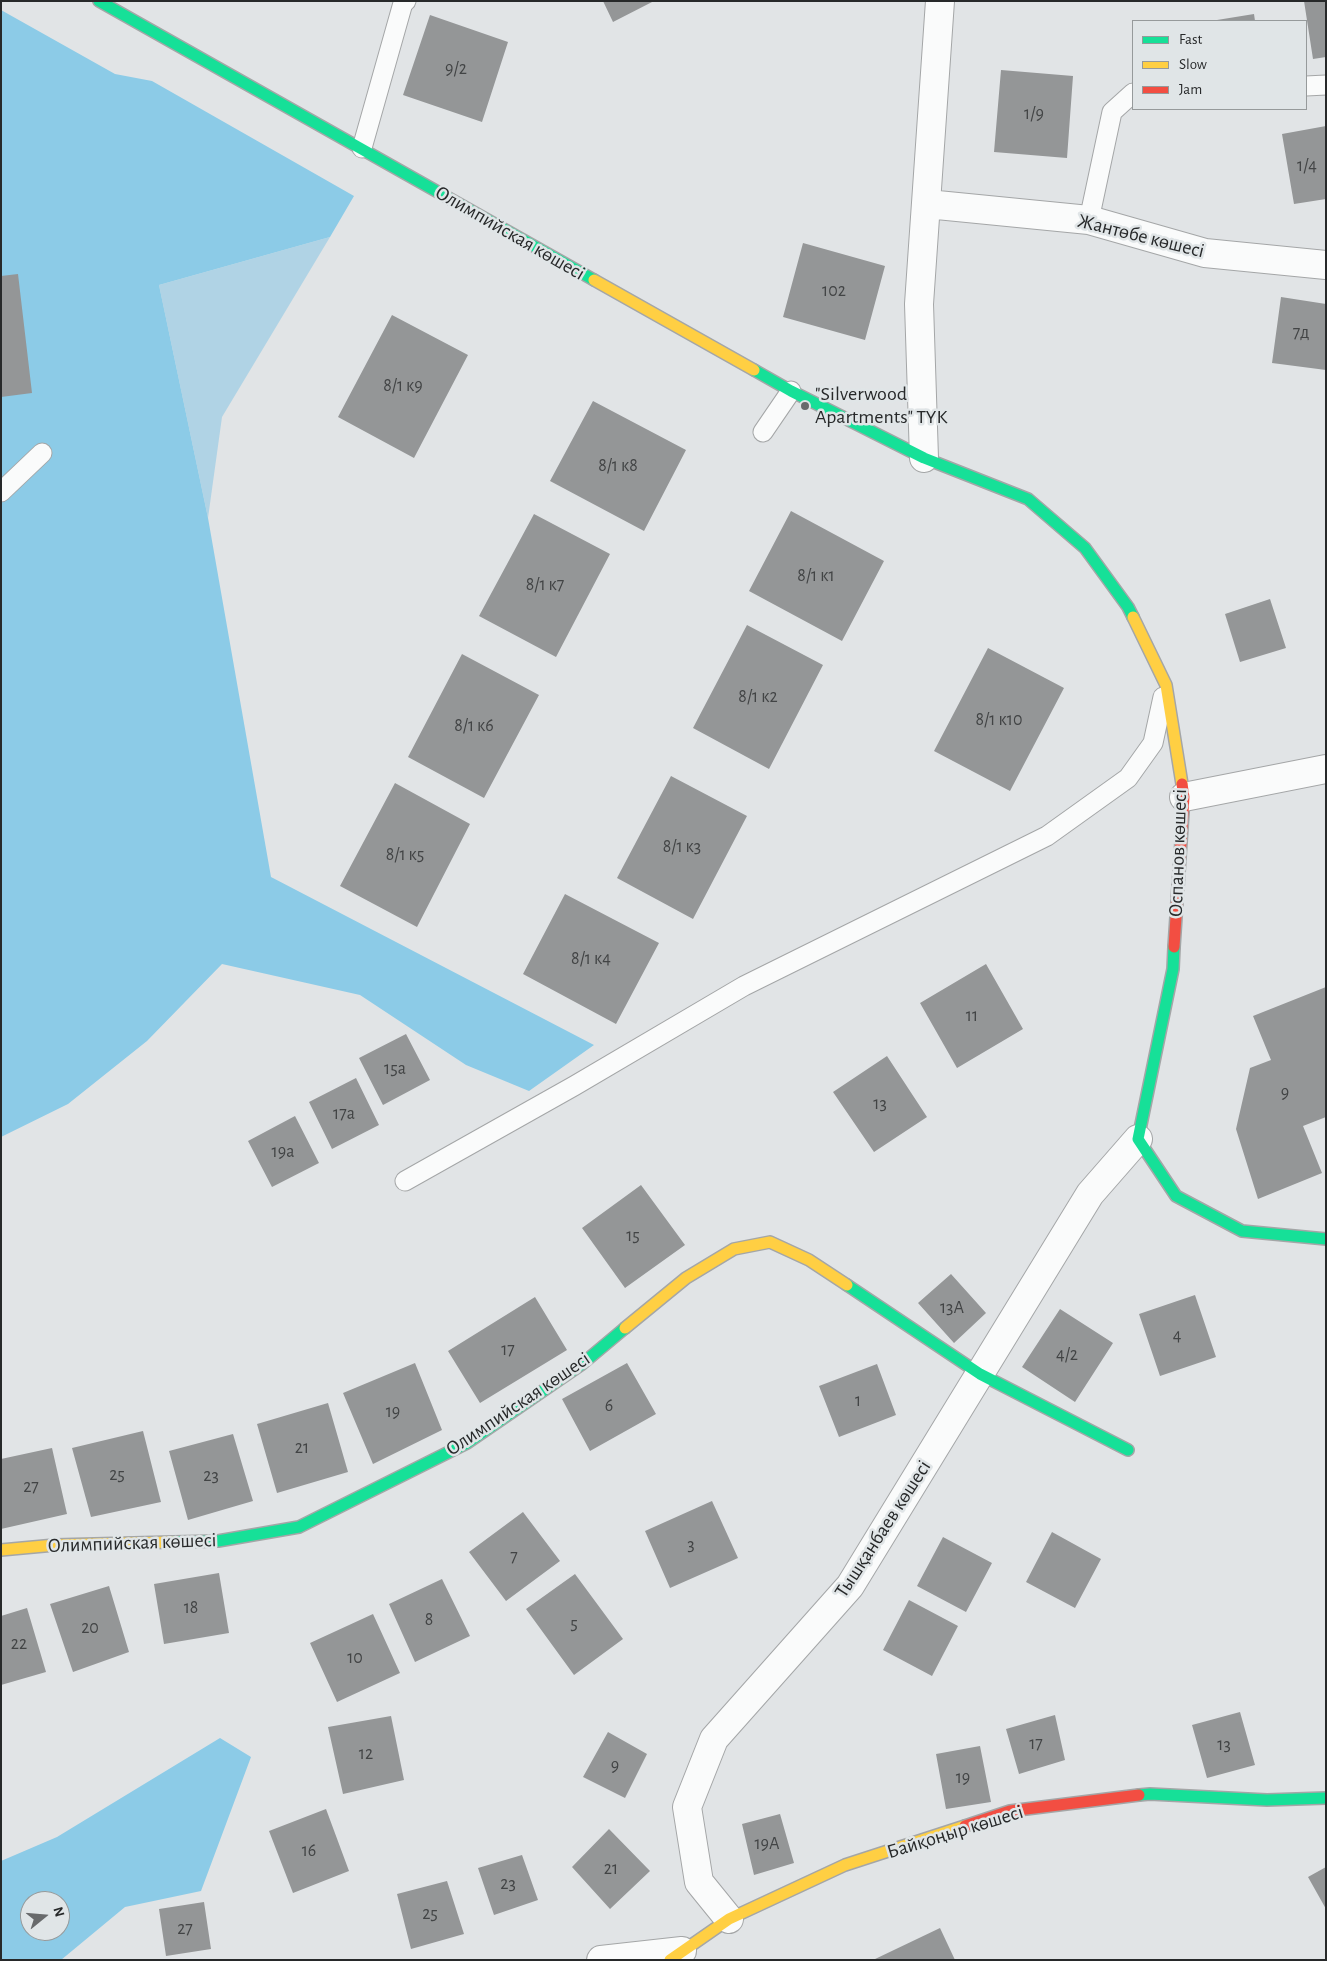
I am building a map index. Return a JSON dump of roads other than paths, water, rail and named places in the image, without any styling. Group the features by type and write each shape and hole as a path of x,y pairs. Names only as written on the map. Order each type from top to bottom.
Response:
{"street":[{"name":"Олимпийская көшесі","path":"99,1 791,392 924,458"},
{"path":"924,458 919,304 940,1"},
{"name":"Жантөбе көшесі","path":"927,204 1089,220 1205,253 1326,265"},
{"name":"Оспанов көшесі","path":"924,458 1028,499 1085,548 1128,607 1166,685 1184,797 1173,969 1138,1139"},
{"path":"1184,797 1326,769"},
{"path":"1138,1139 1176,1196 1234,1227 1242,1231 1326,1238"},
{"name":"Тышқанбаев көшесі","path":"729,1919 698,1882 687,1807 714,1739 850,1586 1090,1194 1138,1139"},
{"name":"Олимпийская көшесі","path":"1,1550 55,1545 218,1541 299,1527 467,1444 582,1364 686,1278 734,1249 770,1242 809,1260 980,1374 1128,1450"},
{"name":"Байқоңыр көшесі","path":"676,1955 729,1919 846,1865 1010,1812 1150,1794 1267,1800 1326,1798"},
{"path":"601,1960 676,1955"}],"lane":[{"path":"362,148 403,3 406,1"},
{"path":"1307,86 1326,85"},
{"path":"1089,220 1112,112 1132,94"},
{"path":"763,432 791,392"},
{"path":"1,492 42,453"},
{"path":"405,1181 574,1086 744,986 1047,836 1128,778 1152,743 1166,685"}],"place":[{"name":"\"Silverwood Apartments\" ТҮК","path":"805,406"}]}
